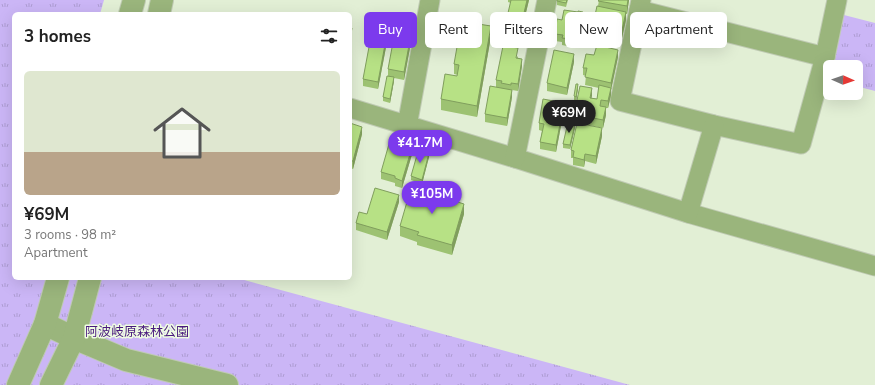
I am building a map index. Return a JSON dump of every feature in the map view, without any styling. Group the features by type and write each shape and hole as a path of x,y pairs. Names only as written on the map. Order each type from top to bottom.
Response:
{"street":[{"path":"131,12 134,0"},
{"path":"159,12 162,0"},
{"path":"407,126 430,0"},
{"path":"515,158 547,0"},
{"path":"825,57 640,5 620,101 714,125 801,144 825,57 837,0"},
{"path":"352,109 515,158 688,213 875,266"},
{"path":"688,213 714,125"},
{"path":"18,385 45,324 57,280"},
{"path":"51,385 74,338 89,280"},
{"path":"45,324 126,360 226,385"}],"green space":[{"name":"阿波岐原森林公園","path":"0,0 104,0 101,12 12,12 12,280 244,280 630,385 0,385"},
{"path":"844,15 875,23 875,91 863,88 863,60 834,60"}],"building":[{"path":"511,0 527,0 524,12 508,12"},
{"path":"557,0 567,0 566,3"},
{"path":"628,0 627,6 598,1"},
{"path":"597,6 626,12 622,30 622,12 596,12"},
{"path":"564,10 578,12 565,12 565,38 562,38 563,35 557,34 557,19 562,20"},
{"path":"482,25 490,26 477,106 441,99 445,74 457,76 459,65 454,64 457,48 482,48"},
{"path":"369,48 384,48 378,82 363,79"},
{"path":"392,48 408,48 404,72 388,69"},
{"path":"503,48 518,48 516,58 522,59 518,84 511,83 511,85 501,83 502,81 496,80"},
{"path":"596,48 610,48 618,50 611,83 585,77 587,68 583,68 586,54 594,55"},
{"path":"554,50 574,54 567,88 547,83"},
{"path":"387,76 394,77 390,99 383,97"},
{"path":"576,84 578,84 576,97 574,96"},
{"path":"599,85 611,88 608,101 601,100 600,106 606,107 603,120 574,114 580,86 592,88 590,98 597,99"},
{"path":"490,86 512,90 507,118 485,114"},
{"path":"543,99 564,103 556,145 540,142 544,124 539,123"},
{"path":"568,122 575,124 570,145 563,144"},
{"path":"577,123 602,128 596,156 585,154 584,160 573,157 574,151 571,150"},
{"path":"352,124 362,127 352,161"},
{"path":"391,137 413,144 402,181 395,178 395,176 381,172"},
{"path":"419,148 429,153 422,180 411,176"},
{"path":"375,188 399,195 387,232 356,223 359,212 367,214"},
{"path":"411,188 427,193 428,188 449,195 448,199 464,204 452,245 417,235 419,232 400,226"}]}
